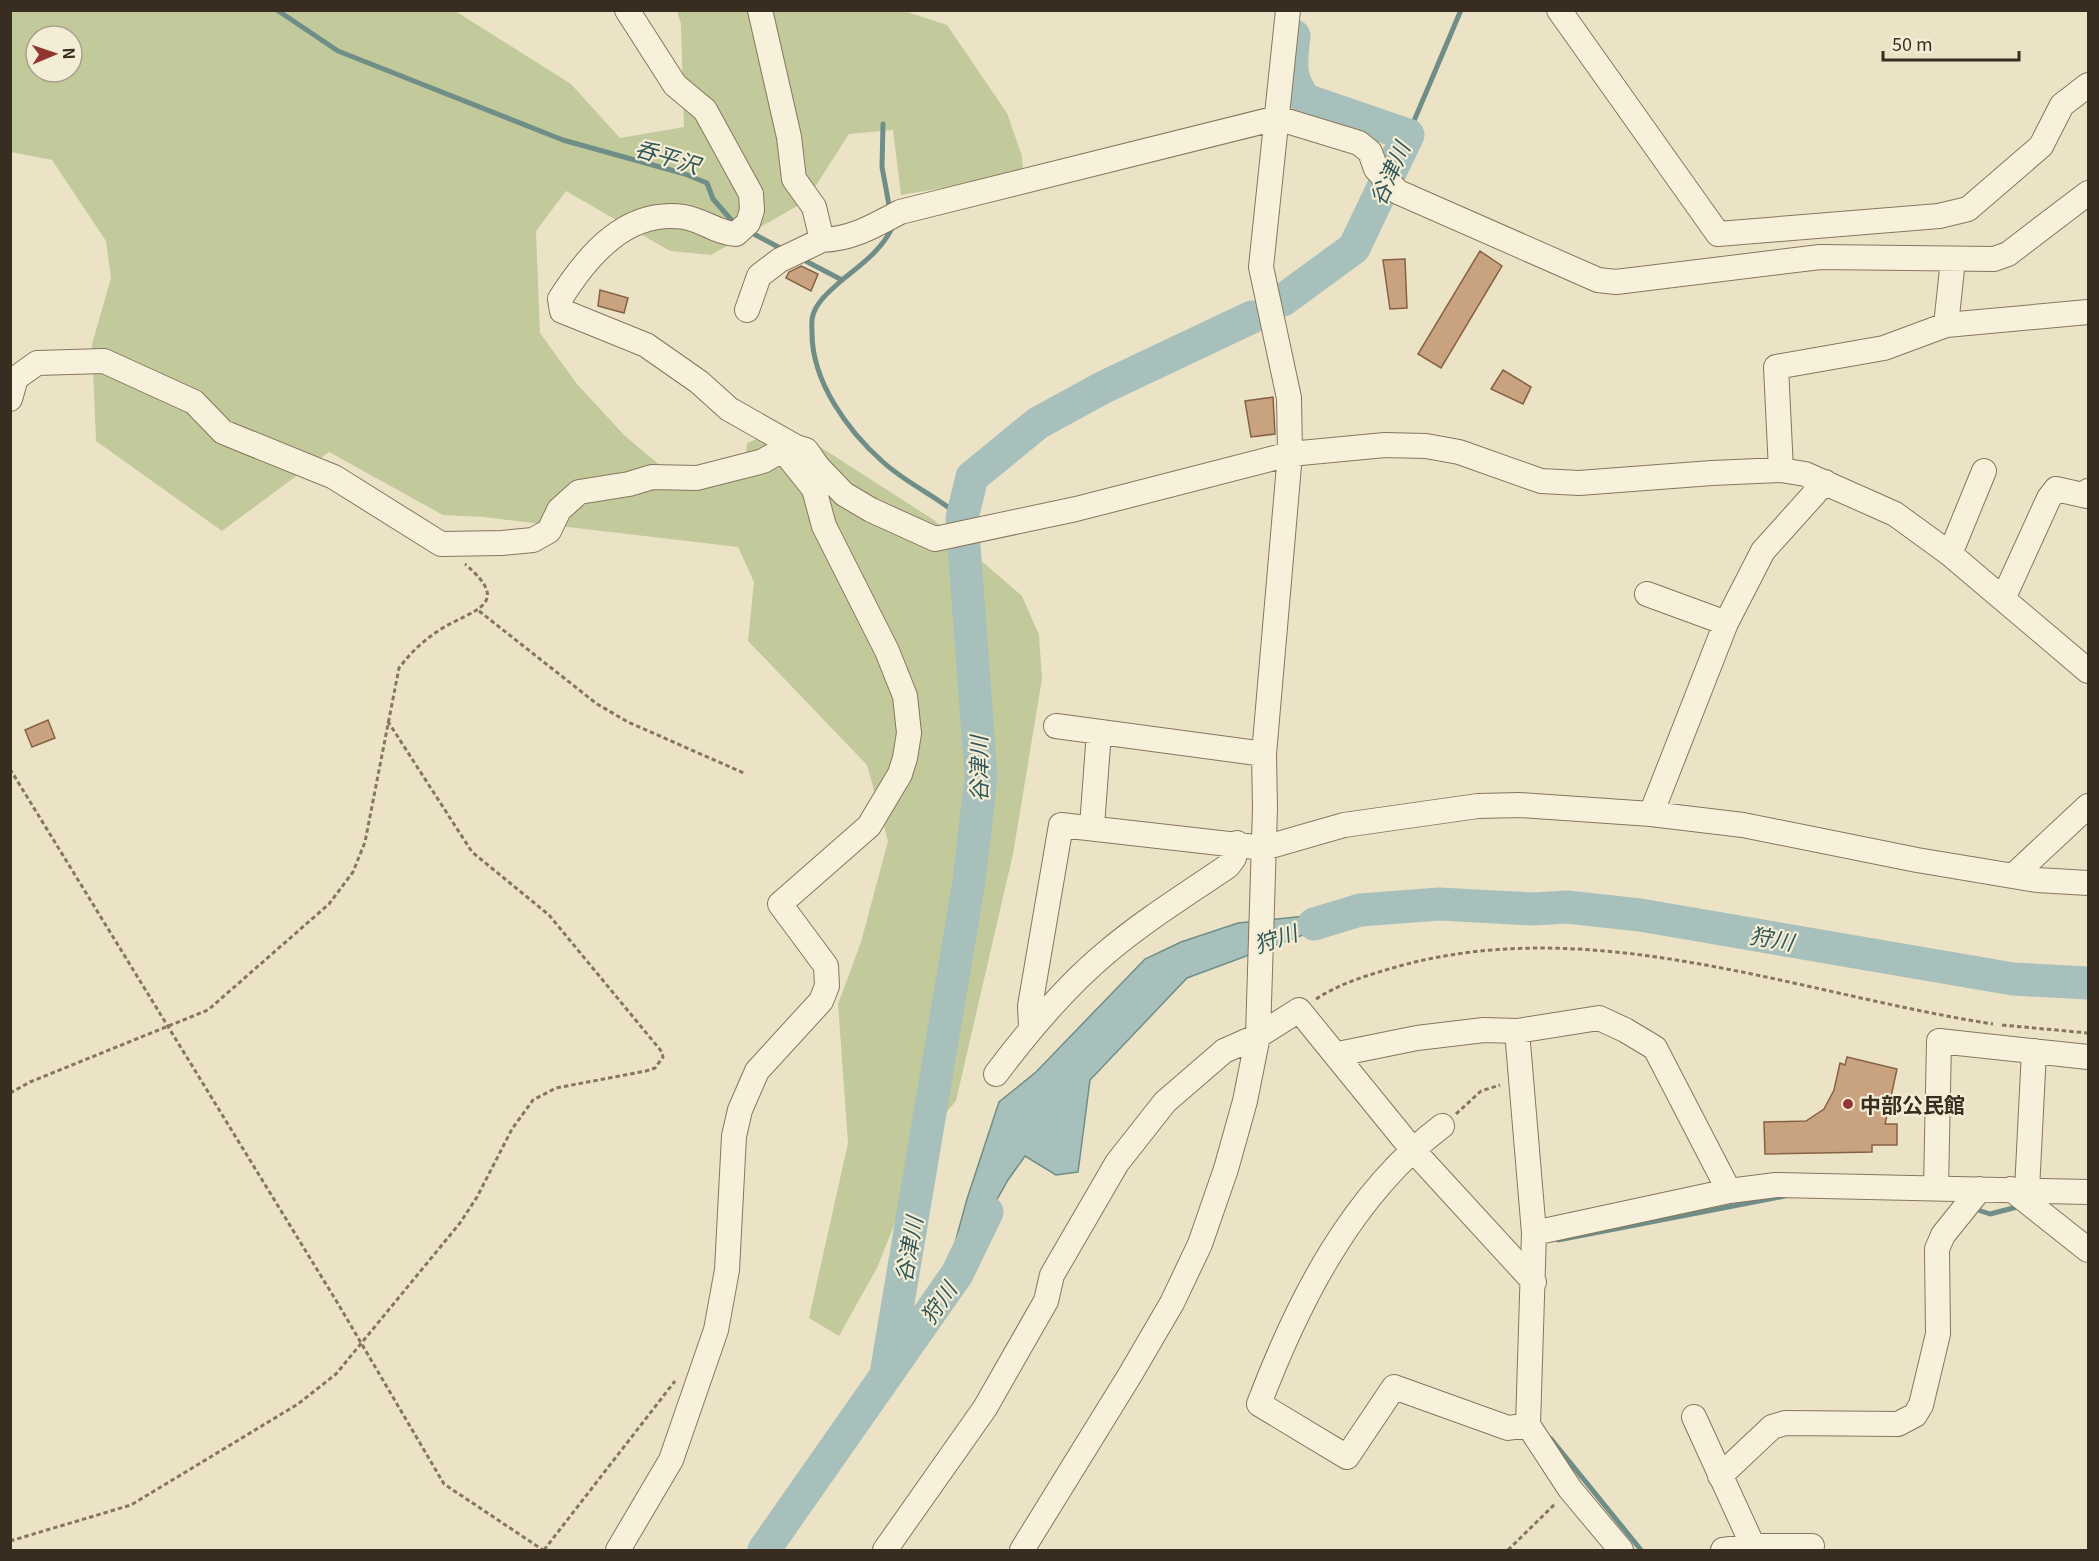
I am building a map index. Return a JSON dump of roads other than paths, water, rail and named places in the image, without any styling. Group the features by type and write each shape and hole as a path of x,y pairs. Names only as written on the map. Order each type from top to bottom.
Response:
{"street":[{"path":"618,1551 671,1460 716,1330 726,1270 734,1136 740,1110 757,1071 821,1001 827,986 826,966 780,904 869,826 879,814 900,774 909,733 905,696 887,651 824,526 814,489 789,449 729,409 699,382 646,345 562,311 560,299 577,271 596,249 620,230 662,215 705,222 723,233 736,234 748,223 752,210 751,194 705,111 669,78 627,10"},
{"path":"760,10 789,137 794,179 813,207 822,240"},
{"path":"1022,1551 1172,1303 1195,1254 1226,1169 1245,1101 1258,1026 1264,848 1264,754 1290,454 1289,398 1261,267 1288,10"},
{"path":"1559,10 1718,234 1939,216 1968,209 2041,146 2062,105 2088,85"},
{"path":"747,309 759,276 780,260 822,240 837,240 861,233 900,212 1277,118 1359,144 1370,152 1376,169 1398,192 1598,280 1616,282 1820,257 1994,259 2008,254 2088,193"},
{"path":"1946,325 1953,260"},
{"path":"1781,470 1776,367 1884,348 1946,325 2088,312"},
{"path":"10,399 16,378 37,363 105,361 194,402 223,432 334,477 441,544 533,540 549,531 559,510 579,492 629,484 652,477 697,478 763,461 789,449 806,450 844,494 871,510 935,539 1076,509 1290,454 1385,445 1425,446 1459,452 1541,481 1579,483 1781,470 1805,474 1895,514 1950,554 2088,671"},
{"path":"1950,554 1984,471"},
{"path":"1651,814 1726,623 1763,551 1825,482"},
{"path":"2004,599 2049,498 2056,489 2087,496 2088,491"},
{"path":"1647,594 1726,623"},
{"path":"1056,726 1264,754"},
{"path":"1092,826 1099,732"},
{"path":"1031,1027 1030,1006 1061,825 1092,826 1264,848 1344,825 1478,806 1519,805 1651,814 1743,825 1917,861 2013,876 2088,883"},
{"path":"2013,876 2088,806"},
{"path":"996,1074 1031,1027 1106,953 1138,927 1227,866 1234,858 1237,843"},
{"path":"885,1551 985,1408 1046,1301 1052,1275 1117,1162 1166,1102 1224,1051 1258,1026 1299,1010 1338,1054 1412,1149 1534,1282"},
{"path":"1338,1054 1417,1038 1484,1030 1517,1031 1599,1018 1655,1048 1729,1191"},
{"path":"1517,1031 1534,1233 1528,1425 1570,1489 1621,1551"},
{"path":"1936,1188 1939,1041 2088,1058"},
{"path":"2019,1190 2034,1052"},
{"path":"1442,1126 1412,1149 1356,1214 1328,1259 1279,1352 1259,1404 1347,1456 1395,1387 1508,1428 1528,1425"},
{"path":"1534,1233 1729,1191 1776,1185 2088,1192"},
{"path":"1720,1476 1772,1428 1785,1423 1898,1424 1915,1415 1921,1405 1938,1334 1937,1249 1943,1235 1980,1189"},
{"path":"2019,1190 2088,1250"},
{"path":"1694,1417 1753,1546"},
{"path":"1723,1551 1753,1546 1812,1546"}],"water":[{"path":"1373,909 1187,978 1090,1080 1078,1172 1056,1175 1025,1156 1008,1180 947,1288 953,1250 967,1199 999,1102 1036,1072 1145,959 1181,942 1238,923"}],"waterway":[{"name":"呑平沢","path":"277,10 338,51 563,140 685,174 707,183 713,199 734,223"},
{"path":"1408,135 1461,10"},
{"name":"谷津川","path":"1283,300 1354,248 1408,135 1306,100 1296,85 1292,70 1294,36"},
{"path":"883,124 882,167 889,205"},
{"path":"842,280 877,249 893,226"},
{"name":"呑平沢","path":"750,232 784,250"},
{"name":"呑平沢","path":"800,258 842,280 818,305 812,322 818,369 834,404 857,436 883,462 962,518"},
{"name":"谷津川","path":"887,1368 969,881 981,777 962,518 972,477 1038,423 1104,387 1252,317"},
{"name":"狩川","path":"1314,924 1360,910 1439,904 1533,909 1567,907 1640,915 2013,979 2088,983"},
{"path":"1558,1240 1785,1196"},
{"path":"1972,1208 1990,1214 2021,1206"},
{"name":"狩川","path":"764,1550 957,1274 987,1212"},
{"path":"1551,1439 1641,1550"}],"place":[{"name":"中部公民館","path":"1848,1104"}]}
